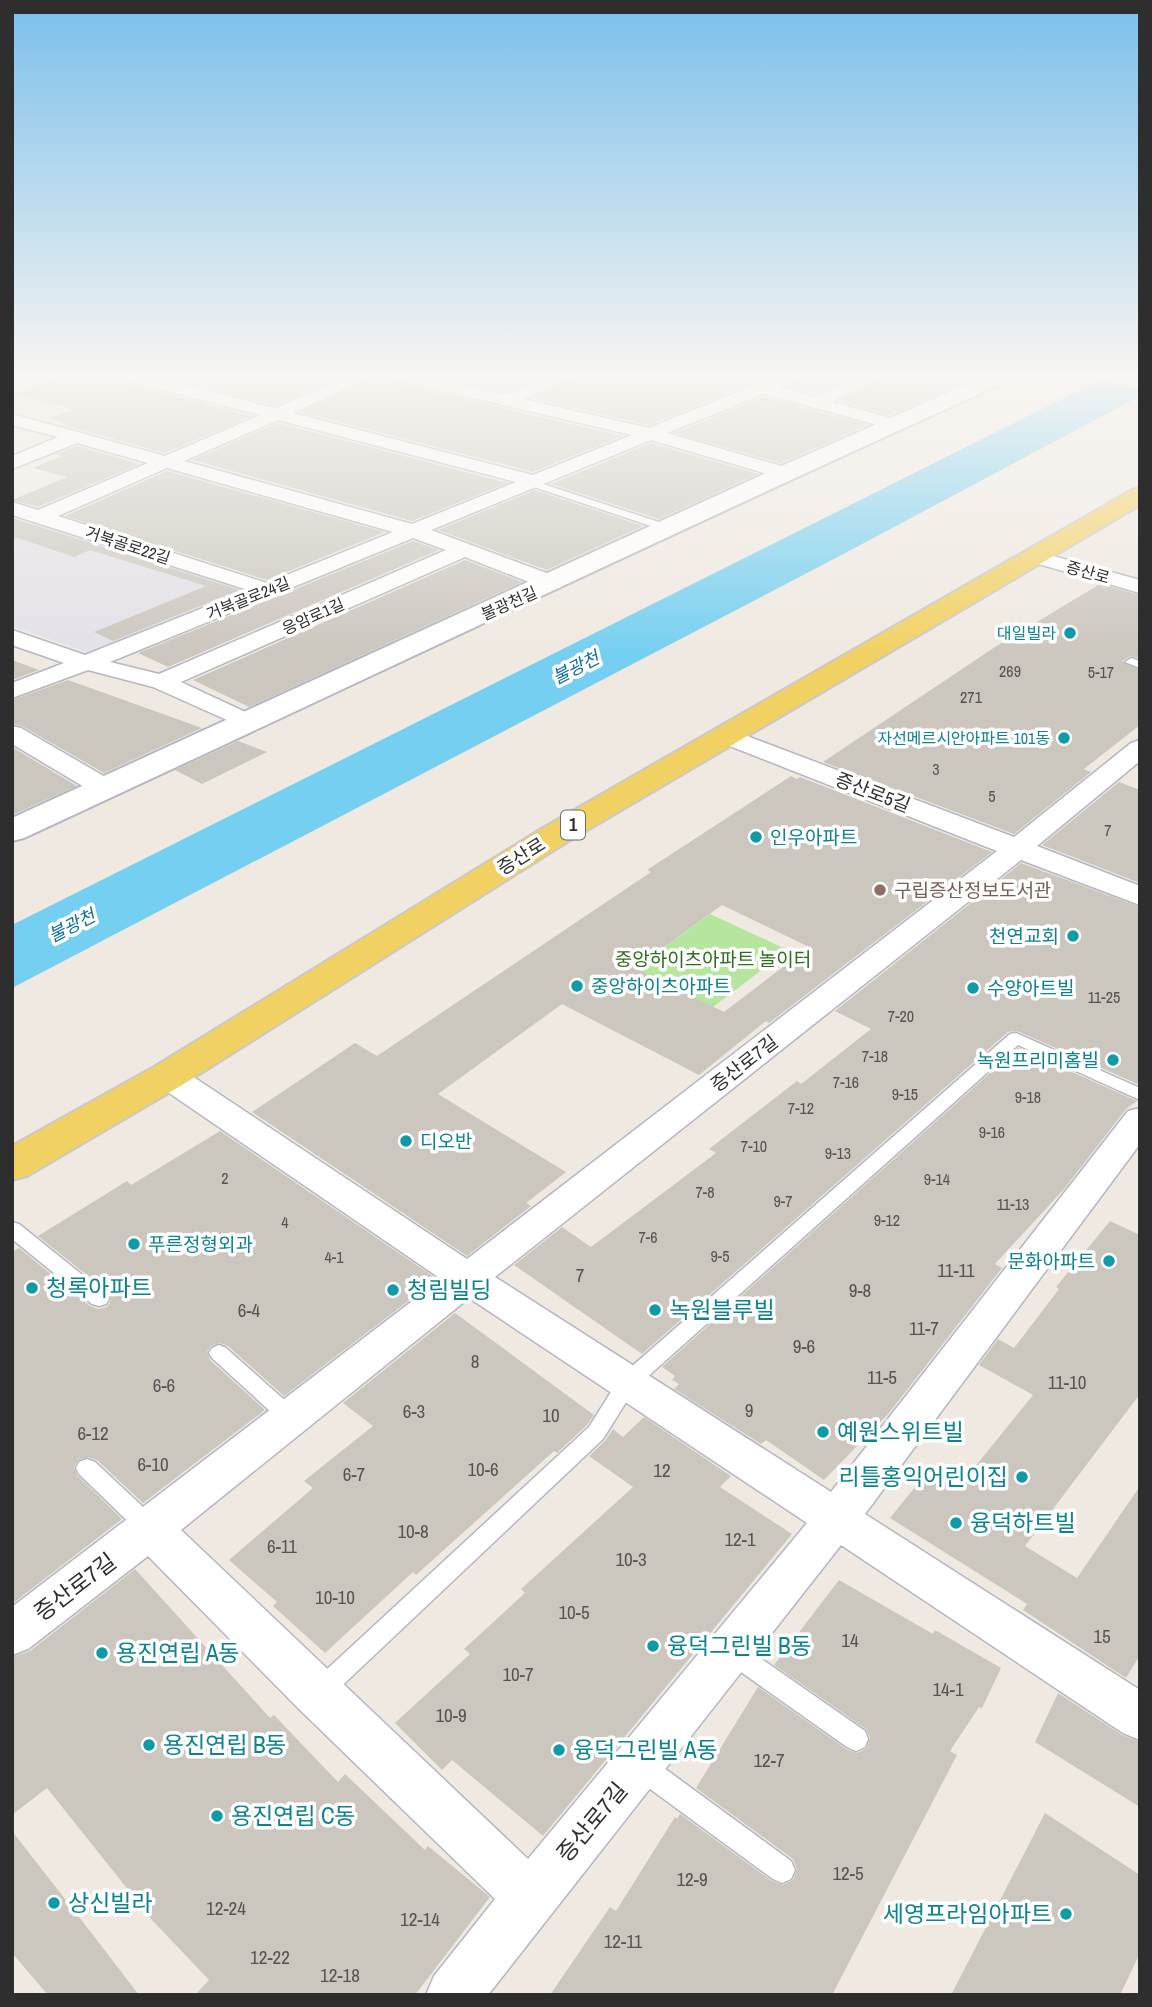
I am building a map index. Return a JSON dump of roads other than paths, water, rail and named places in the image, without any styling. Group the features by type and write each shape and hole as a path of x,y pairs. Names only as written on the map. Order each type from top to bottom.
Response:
{"main road":[{"name":"증산로","path":"12,1165 169,1076 555,835 1140,495"}],"street":[{"name":"거북골로22길","path":"41,516 153,469"},
{"path":"193,469 414,531 552,583"},
{"path":"488,469 524,478 531,483"},
{"name":"거북골로24길","path":"12,691 82,662 128,647 566,469"},
{"path":"770,469 785,473"},
{"name":"불광천길","path":"12,831 670,529 795,469"},
{"path":"12,508 41,516"},
{"name":"거북골로22길","path":"41,516 268,590"},
{"name":"응암로1길","path":"162,682 464,550"},
{"name":"증산로","path":"1035,557 1140,587"},
{"path":"12,637 82,662 162,682 247,722"},
{"path":"12,733 105,788"},
{"name":"증산로5길","path":"726,736 1140,896"},
{"path":"1020,848 1140,748"},
{"name":"증산로7길","path":"12,1634 151,1530 468,1278 1020,848"},
{"path":"169,1076 468,1278 1140,1717"},
{"name":"증산로7길","path":"453,1995 529,1896 639,1766 836,1519 1140,1119"},
{"path":"151,1530 317,1694 529,1896"}],"lane":[{"path":"531,483 670,529"},
{"path":"317,1694 596,1433 628,1382 1016,1038 1140,1095"},
{"path":"12,1228 99,1299"},
{"path":"219,1353 291,1418"},
{"path":"88,1468 151,1530"},
{"path":"730,1651 856,1739"},
{"path":"639,1766 782,1870"}],"water":[{"name":"불광천","path":"923,469 1004,469 12,988 12,925"}],"place":[{"name":"대일빌라","path":"1070,633"},
{"name":"자선메르시안아파트 101동","path":"1064,738"},
{"name":"인우아파트","path":"756,837"},
{"name":"구립증산정보도서관","path":"880,890"},
{"name":"천연교회","path":"1073,936"},
{"name":"중앙하이츠아파트","path":"577,986"},
{"name":"수양아트빌","path":"973,988"},
{"name":"녹원프리미홈빌","path":"1113,1060"},
{"name":"디오반","path":"406,1141"},
{"name":"푸른정형외과","path":"134,1244"},
{"name":"문화아파트","path":"1109,1261"},
{"name":"청록아파트","path":"32,1288"},
{"name":"청림빌딩","path":"393,1290"},
{"name":"녹원블루빌","path":"655,1310"},
{"name":"예원스위트빌","path":"823,1432"},
{"name":"리틀홍익어린이집","path":"1022,1477"},
{"name":"융덕하트빌","path":"956,1523"},
{"name":"융덕그린빌 B동","path":"653,1646"},
{"name":"용진연립 A동","path":"102,1653"},
{"name":"용진연립 B동","path":"149,1745"},
{"name":"융덕그린빌 A동","path":"559,1750"},
{"name":"용진연립 C동","path":"217,1816"},
{"name":"상신빌라","path":"54,1903"},
{"name":"세영프라임아파트","path":"1066,1914"}],"park label":[{"name":"중앙하이츠아파트 놀이터","path":"713,959"}]}
